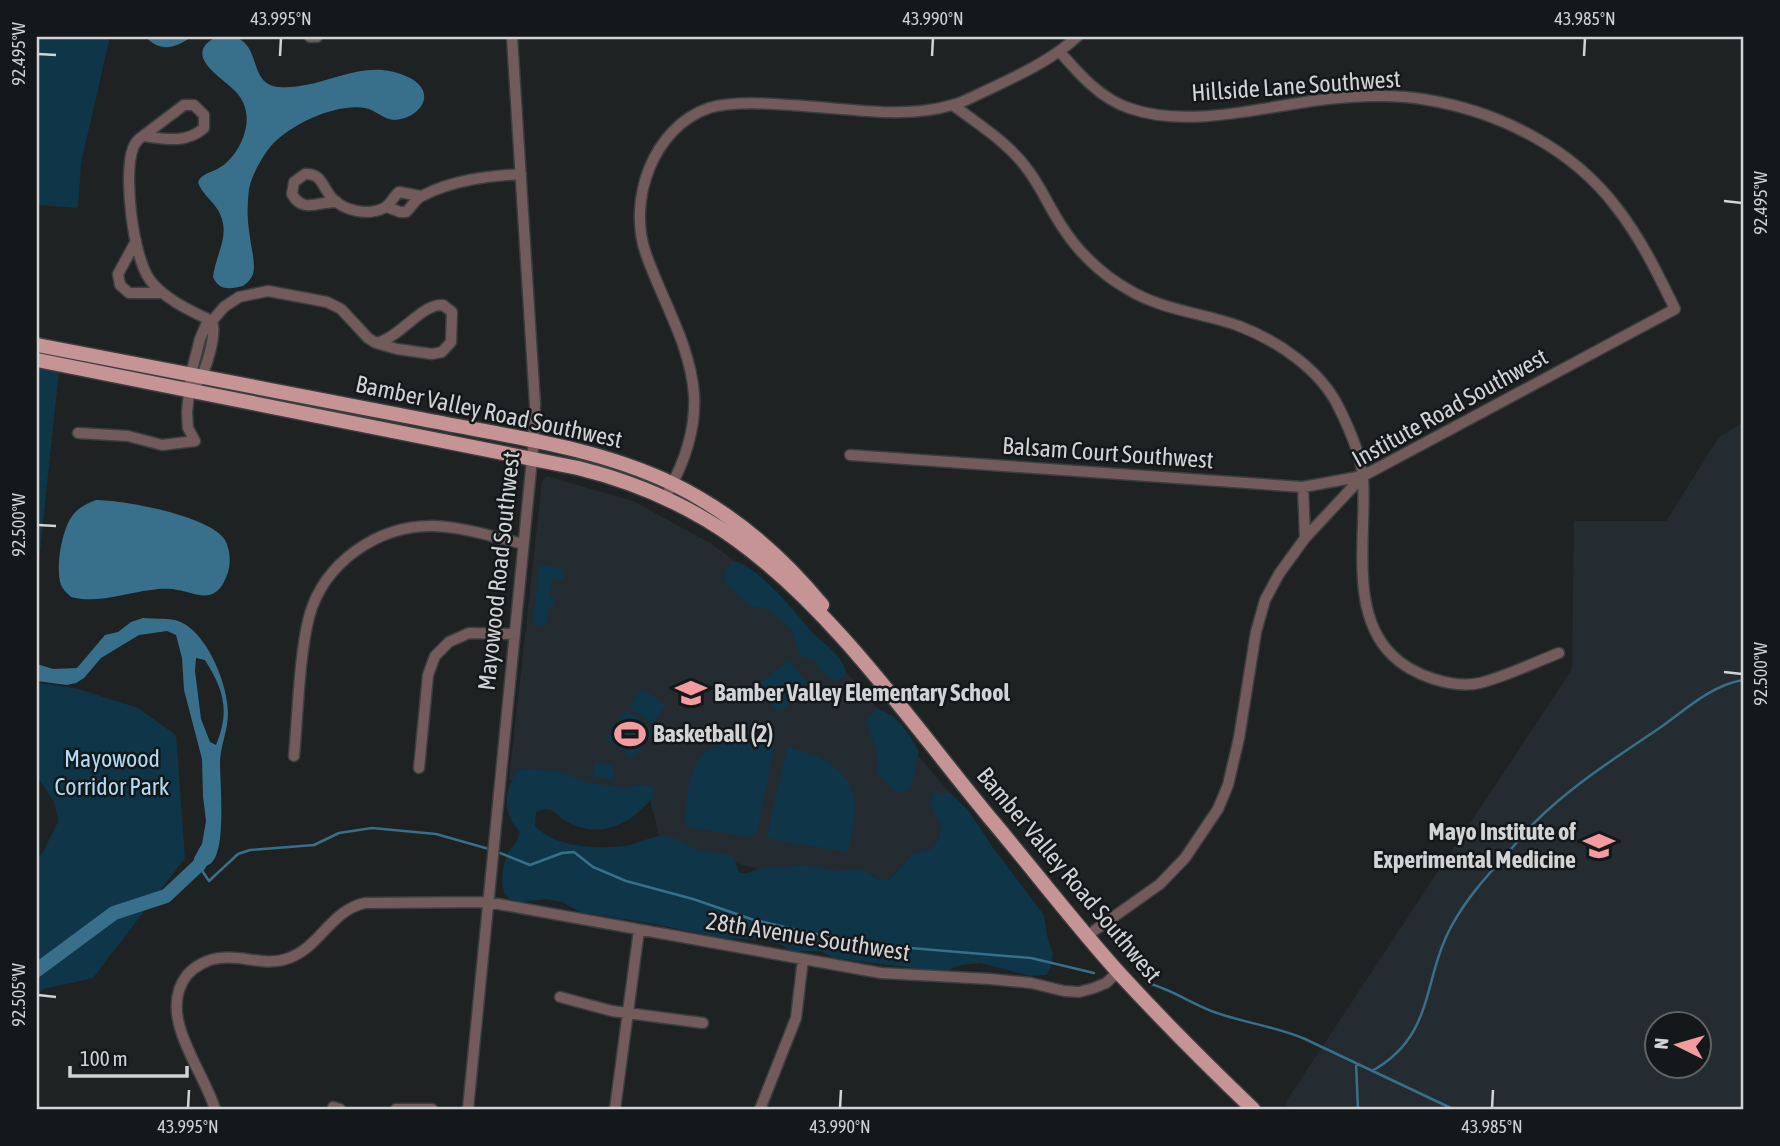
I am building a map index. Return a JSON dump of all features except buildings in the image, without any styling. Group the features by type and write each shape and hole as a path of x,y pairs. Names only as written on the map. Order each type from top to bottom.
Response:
{"main road":[{"name":"Bamber Valley Road Southwest","path":"37,345 533,441 600,456 630,466 673,484 724,515 767,548 810,590 861,660"},
{"name":"Bamber Valley Road Southwest","path":"37,360 599,473 665,498 736,539 780,574 861,660 1118,972 1253,1109"}],"street":[{"path":"310,37 317,37"},
{"name":"Mayowood Road Southwest","path":"468,1109 533,441 535,387 512,37"},
{"path":"665,498 687,450 694,412 688,363 670,309 645,252 640,222 642,195 648,170 668,137 680,124 711,107 780,104 882,111 923,110 953,105 1013,78 1060,52 1077,37"},
{"name":"Hillside Lane Southwest","path":"1060,52 1077,72 1107,97 1128,108 1148,113 1213,117 1314,101 1388,96 1428,99 1511,125 1571,162 1617,207 1651,260 1675,309"},
{"path":"142,136 185,139 202,131 206,120 197,107 187,104 142,136 133,147 129,183 136,241 146,275 162,293 212,321"},
{"path":"953,105 1016,155 1029,171 1062,227 1103,273 1145,298 1238,326 1261,336 1303,363 1323,384 1339,406 1363,476 1362,542 1367,611 1378,639 1393,656 1423,674 1463,684 1479,683 1559,653"},
{"path":"387,207 399,192 420,196 475,179 521,174"},
{"path":"337,202 366,212 387,207 406,212 420,196"},
{"path":"136,241 118,274 120,285 129,293 162,293"},
{"path":"78,433 118,435 162,445 195,441 187,421 190,391 196,375 204,327 224,307 239,297 261,291 321,300 334,305 347,315 376,343 432,354 442,352 451,342 452,312 443,305 432,306 387,340 376,343"},
{"name":"Institute Road Southwest","path":"1088,935 1160,884 1185,858 1219,809 1228,785 1239,738 1256,632 1265,600 1279,574 1305,538 1363,476 1675,309"},
{"name":"Balsam Court Southwest","path":"850,456 1303,487 1363,476"},
{"path":"1303,487 1305,538"},
{"path":"294,755 305,640 310,615 319,593 342,562 362,546 381,536 413,527 448,527 523,544"},
{"path":"419,768 428,675 435,656 449,642 468,633 514,634"},
{"name":"28th Avenue Southwest","path":"215,1109 179,1027 175,1012 180,988 192,971 221,958 269,962 294,956 305,949 340,914 358,905 487,902 881,973 990,979 1079,992 1106,983 1118,972"},
{"path":"615,1109 639,930"},
{"path":"761,1109 796,1018 803,960"},
{"path":"560,997 628,1013 704,1023"},
{"path":"396,1109 432,1109"}],"shaded area":[{"path":"146,37 191,37 179,44 162,47"},
{"path":"216,37 237,38 244,43 263,80 270,85 296,87 360,71 391,71 417,83 424,96 419,109 405,118 391,120 365,108 340,109 298,125 275,142 259,165 249,189 248,219 254,260 253,274 243,286 229,288 218,285 213,277 222,244 222,219 198,182 204,175 231,158 244,136 247,119 239,95 204,59 202,52 206,44"},
{"name":"Mayo Institute of Experimental Medicine","path":"1743,422 1743,1109 1291,1109 1285,1103 1572,669 1574,521 1666,521 1719,437"},
{"name":"Bamber Valley Elementary School","path":"546,476 633,501 710,543 746,569 846,672 950,793 941,793 935,811 941,826 938,840 931,849 914,853 888,880 879,880 873,875 826,887 661,843 649,795 509,780 542,482"},
{"path":"96,500 165,511 217,531 225,540 230,556 228,572 222,586 213,594 205,595 164,589 101,599 71,597 62,587 59,578 63,538 75,512"},
{"path":"143,618 163,619 186,625 205,645 224,687 228,713 220,761 220,842 213,861 199,869 194,858 202,844 206,821 202,759 184,690 182,658 176,635 167,631 139,635 101,658 84,678 76,683 67,685 37,681 37,664 53,669 77,668 105,635 118,632 131,622","holes":["196,658 205,660 217,681 223,701 223,722 216,745 210,742 201,719 195,671"]}],"green space":[{"path":"37,37 110,37 81,163 78,208 37,205"},
{"path":"37,367 59,371 37,580"},
{"path":"735,561 767,582 811,631 836,654 844,665 846,672 843,678 838,681 828,678 814,660 801,657 791,629 768,609 750,606 727,585 724,576"},
{"path":"539,565 564,568 563,579 552,579 550,598 555,598 554,606 549,606 546,626 533,625"},
{"path":"789,660 811,688 778,713 757,685"},
{"name":"Mayowood Corridor Park","path":"37,683 75,688 138,708 176,735 185,858 93,978 43,989 37,997 37,859 58,822 55,804 37,776"},
{"path":"642,688 666,705 652,724 629,707"},
{"path":"878,709 897,721 919,752 910,789 904,792 895,792 878,773 876,748 867,725 869,717"},
{"name":"Basketball (2)","path":"627,710 654,731 633,759 605,738"},
{"path":"747,738 775,743 757,832 749,837 686,827 690,779 695,766 713,747"},
{"path":"787,747 811,754 833,765 849,783 855,808 848,852 771,839 767,835"},
{"path":"594,763 614,765 613,779 592,777"},
{"path":"518,770 561,772 588,783 624,787 646,785 653,788 654,795 636,815 614,827 589,829 564,820 549,809 536,812 535,826 554,839 565,843 602,847 626,846 653,837 668,836 701,851 733,857 739,872 745,874 759,869 804,865 838,871 855,869 866,871 879,880 888,880 914,853 931,849 938,840 941,826 930,804 934,793 950,793 968,810 1044,915 1053,954 1050,970 1046,975 1031,976 980,963 961,965 943,972 834,958 821,951 791,951 766,940 721,938 580,912 562,902 547,899 520,902 510,899 504,893 503,868 507,854 520,832 507,809 507,794"}],"waterway":[{"path":"1372,1071 1392,1057 1407,1041 1424,1006 1435,967 1451,927 1476,889 1530,827 1579,784 1700,699 1721,687 1743,680"},
{"path":"199,866 209,881 238,854 250,850 314,845 339,833 372,828 436,834 489,849"},
{"path":"37,970 114,913 166,896 199,865 206,851"},
{"path":"495,851 530,865 562,853 574,852 593,867 626,881 693,899 751,919 805,932 898,947 1031,958 1094,973"},
{"path":"1147,983 1217,1013 1305,1039 1453,1109"},
{"path":"1356,1063 1358,1109"}],"place":[{"name":"Bamber Valley Elementary School","path":"691,693"},
{"name":"Basketball (2)","path":"630,734"},
{"name":"Mayo Institute of Experimental Medicine","path":"1599,846"}]}
